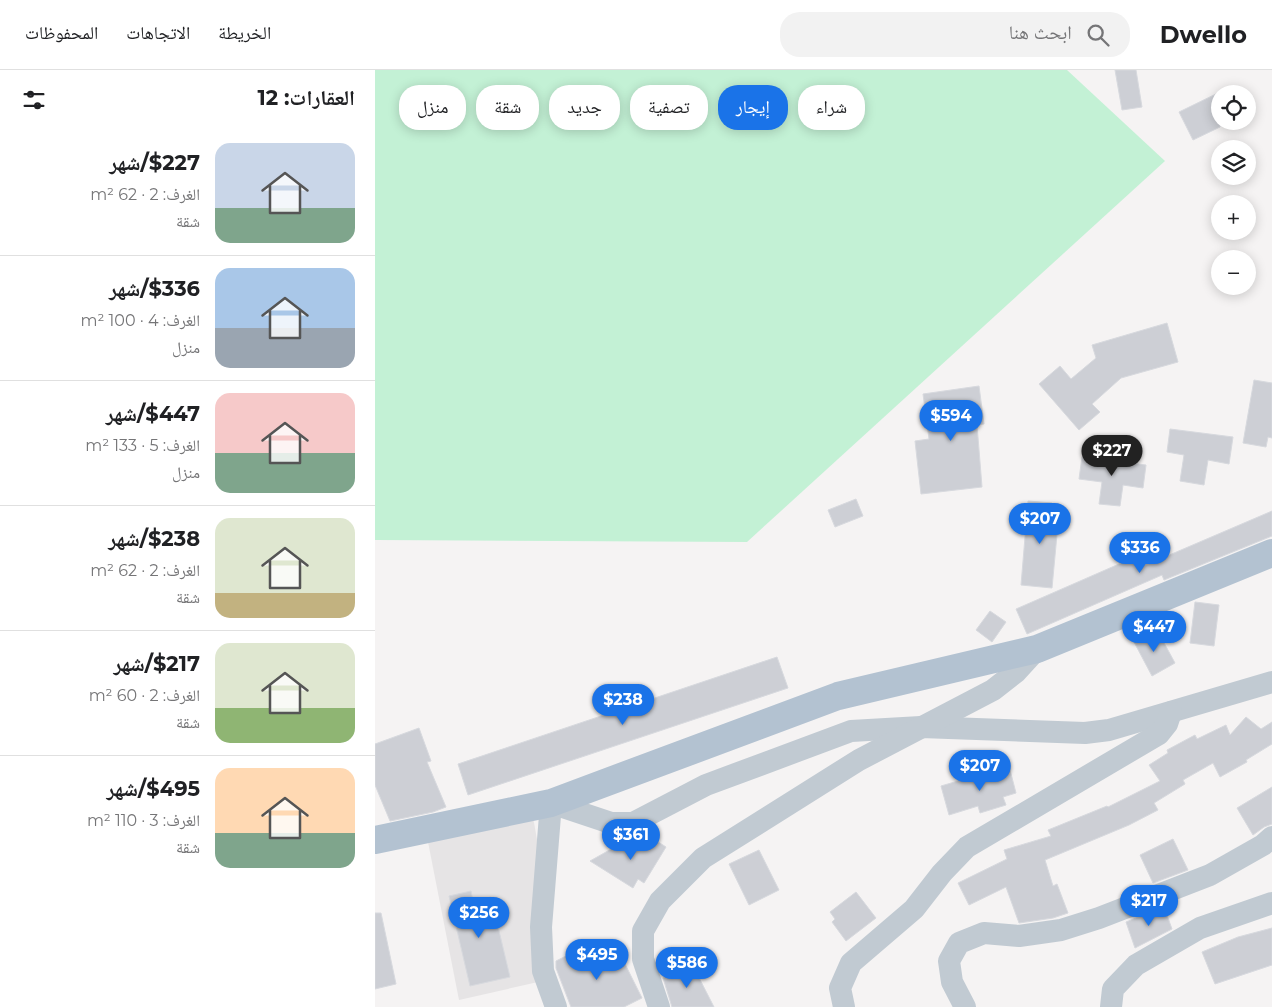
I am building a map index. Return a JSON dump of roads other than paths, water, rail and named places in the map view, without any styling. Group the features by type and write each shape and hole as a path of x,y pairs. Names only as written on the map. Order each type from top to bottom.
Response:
{"main road":[{"path":"375,840 551,803 838,696 1037,649 1272,553"}],"street":[{"path":"659,1007 643,959 643,931 660,901 703,858 859,760 993,690 1016,672 1037,649"},
{"path":"556,1007 543,972 541,927 551,803 611,823 633,823 706,785 829,738 851,732 921,728 1085,733 1109,730 1272,682"},
{"path":"844,1007 840,988 851,963 915,908 942,873 967,847 1159,734 1167,724 1171,712"},
{"path":"965,1007 952,982 949,961 959,943 984,933 1019,936 1061,930 1099,918 1210,875 1263,845 1272,837"},
{"path":"1111,1007 1113,989 1136,966 1200,928 1272,903"}]}
